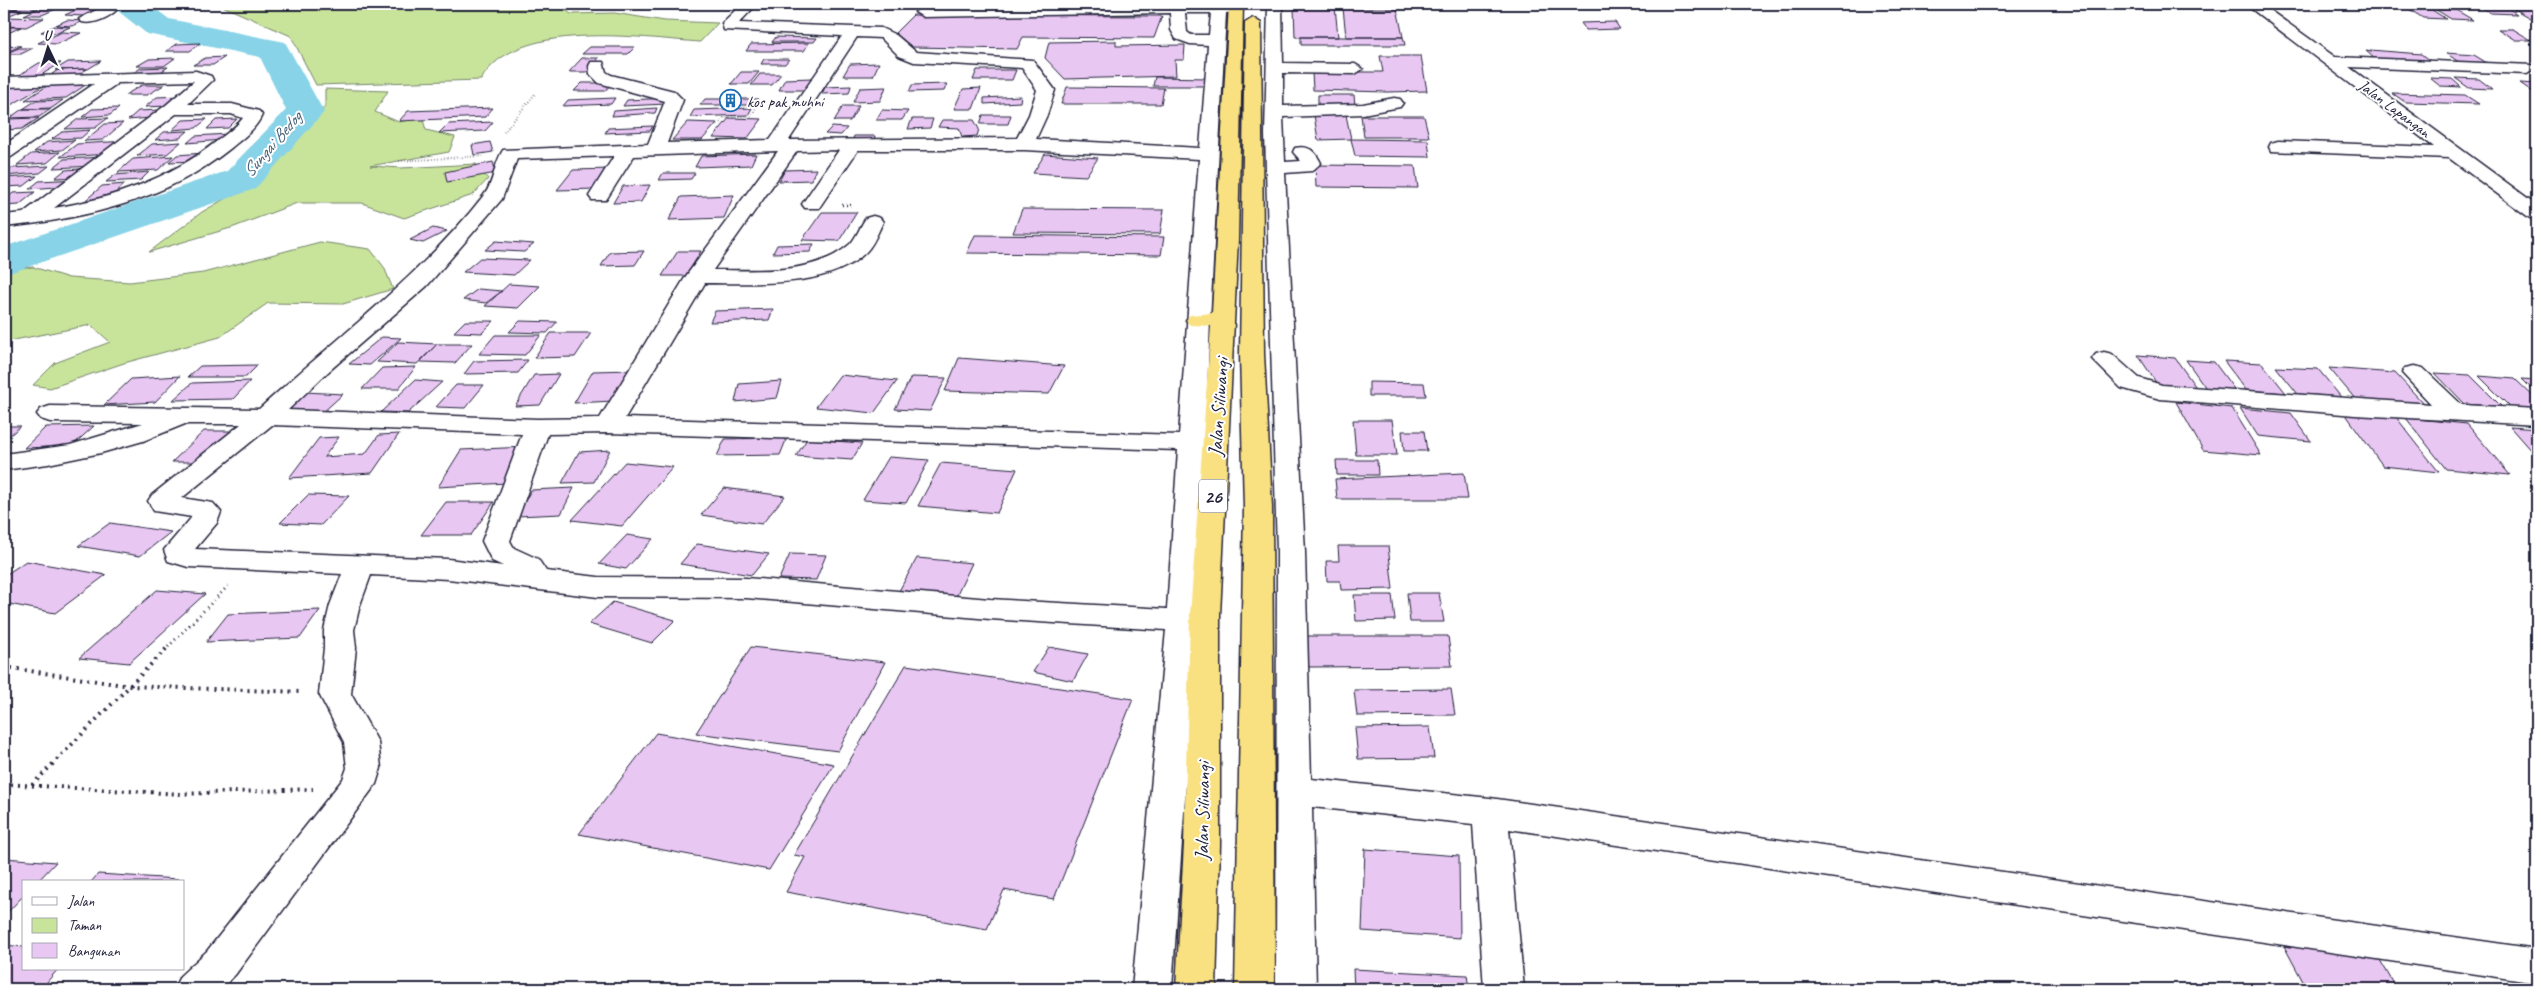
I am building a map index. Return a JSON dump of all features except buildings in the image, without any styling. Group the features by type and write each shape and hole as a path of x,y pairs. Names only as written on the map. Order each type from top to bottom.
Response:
{"highway":[{"name":"Jalan Siliwangi","path":"1228,229 1267,121 1233,5"},
{"name":"Jalan Siliwangi","path":"1233,5 1228,229 1252,354 1258,507 1255,989"},
{"name":"Jalan Siliwangi","path":"1196,989 1202,844 1211,319"}],"street":[{"path":"87,19 102,14 111,6 104,4"},
{"path":"750,4 730,23 730,27 853,31 889,36 904,53 914,58 1027,62 1046,90 1038,115 1024,144"},
{"path":"1276,4 1275,76 1267,121 1276,168 1283,399 1291,552 1296,989"},
{"name":"Jalan Lapangan","path":"2252,4 2334,62 2537,214"},
{"path":"2533,4 2537,6"},
{"path":"923,12 1178,8 1233,5 1217,39 1209,154 1228,229 1190,443 1182,620 1152,989"},
{"path":"1178,8 1179,32 1181,36 1191,39 1217,39"},
{"path":"608,425 697,276 783,145 853,31"},
{"path":"2334,62 2528,69"},
{"path":"597,66 598,74 605,79 668,95 674,100 655,150"},
{"path":"1275,76 1308,81 1312,68 1355,69"},
{"path":"4,82 196,76 204,79 204,83 172,109 29,218"},
{"path":"4,154 112,80"},
{"path":"1267,121 1363,109 1394,103"},
{"path":"4,221 86,210 171,178 196,166 250,122 253,115 232,109 172,109"},
{"path":"1267,121 1301,128"},
{"path":"1182,620 990,610 746,588 598,586 448,569 188,558 178,554 178,550 207,517 207,512 202,509 164,505 162,501 266,417 320,366 419,281 445,254 495,195 510,154 783,145 1024,144 1209,154"},
{"path":"812,204 852,145"},
{"path":"2278,147 2456,154"},
{"path":"600,196 627,151"},
{"path":"1276,168 1305,167 1311,163 1308,156 1302,152"},
{"path":"697,276 774,276 839,262 859,248 873,222"},
{"path":"2104,359 2130,383 2160,392 2537,417"},
{"path":"2414,373 2455,413"},
{"path":"50,414 266,417 538,427 608,425 1190,443"},
{"path":"4,462 93,449 142,434 184,416"},
{"path":"537,580 528,566 502,554 496,541 508,500 538,427"},
{"path":"194,989 221,963 359,784 364,768 360,742 335,694 339,630 345,605 360,566"},
{"path":"1295,791 1490,812 2537,966"},
{"path":"1490,812 1504,989"}],"path":[{"path":"399,161 510,154 501,136 535,94"},
{"path":"32,785 254,560"},
{"path":"4,667 130,686 335,694"},
{"path":"4,784 182,794 325,789 359,784"},
{"path":"4,790 10,784"}],"green space":[{"path":"218,4 558,4 571,14 614,13 665,21 718,23 700,42 614,36 581,36 550,40 521,47 498,60 481,80 316,85 291,36"},
{"path":"325,89 388,91 375,112 399,122 422,117 426,130 455,137 449,152 370,166 401,168 476,164 488,179 473,195 404,218 362,203 297,203 234,227 149,252 202,212 262,177 301,136 325,106"},
{"path":"320,242 370,249 384,267 393,289 343,304 268,303 220,337 124,363 50,388 33,385 55,363 110,342 91,325 4,342 4,269 33,267 69,278 130,282 203,273"}],"waterway":[{"name":"Sungai Bedog","path":"4,262 241,180 305,112 273,49 159,27 129,4"}],"place":[{"name":"kos pak muhni","path":"731,101"}]}
